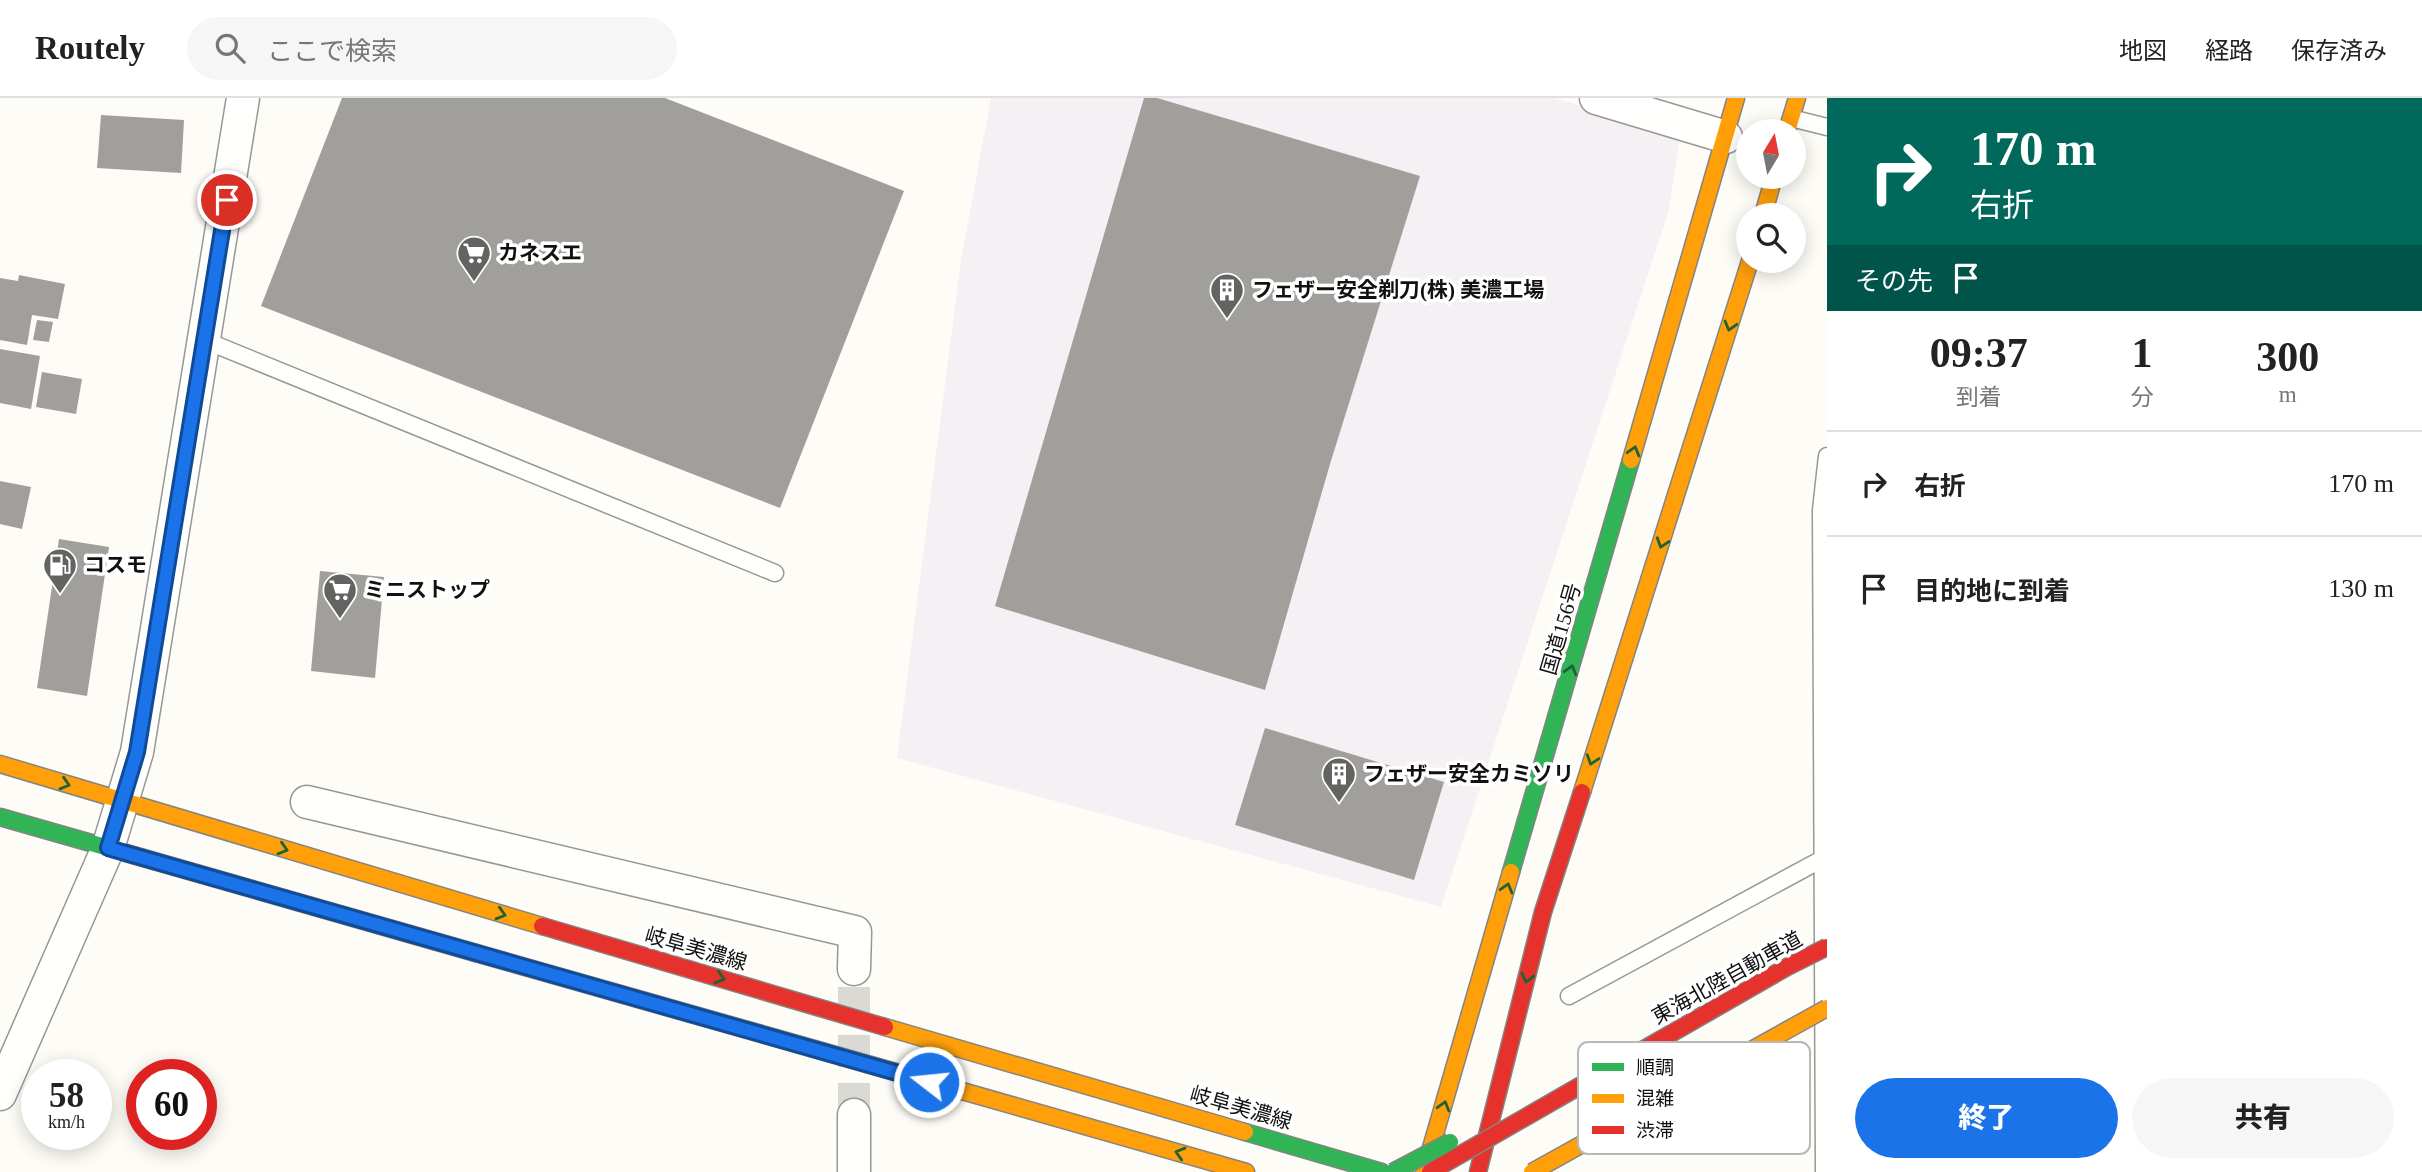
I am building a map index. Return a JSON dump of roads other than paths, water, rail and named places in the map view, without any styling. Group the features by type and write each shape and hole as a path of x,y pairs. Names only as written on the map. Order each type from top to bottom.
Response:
{"main road":[{"name":"国道156号","path":"1424,1172 1737,98"},
{"path":"1791,119 1797,98"},
{"path":"1478,1172 1543,912 1717,372 1746,273"},
{"name":"岐阜美濃線","path":"0,764 1382,1172"},
{"path":"0,817 1245,1172"},
{"name":"東海北陸自動車道","path":"1656,1042 1827,947"},
{"path":"1643,1042 1787,967"},
{"path":"1766,1042 1827,1008"},
{"path":"1393,1172 1578,1076"},
{"name":"東海北陸自動車道","path":"1430,1172 1578,1087"},
{"path":"1532,1172 1578,1146"}],"street":[{"path":"0,1094 108,848 137,752 243,98"},
{"path":"1596,98 1726,137"},
{"path":"307,802 855,933 854,969"},
{"path":"854,1115 854,1172"}],"lane":[{"path":"1806,125 1827,127"},
{"path":"204,340 775,573"},
{"path":"1824,1172 1821,510 1827,456"},
{"path":"1569,996 1824,858"}],"tunnel":[{"path":"854,969 854,1115"}],"place":[{"name":"カネスエ","path":"474,283"},
{"name":"フェザー安全剃刀(株) 美濃工場","path":"1227,320"},
{"name":"コスモ","path":"60,595"},
{"name":"ミニストップ","path":"340,620"},
{"name":"フェザー安全カミソリ","path":"1339,804"}]}
